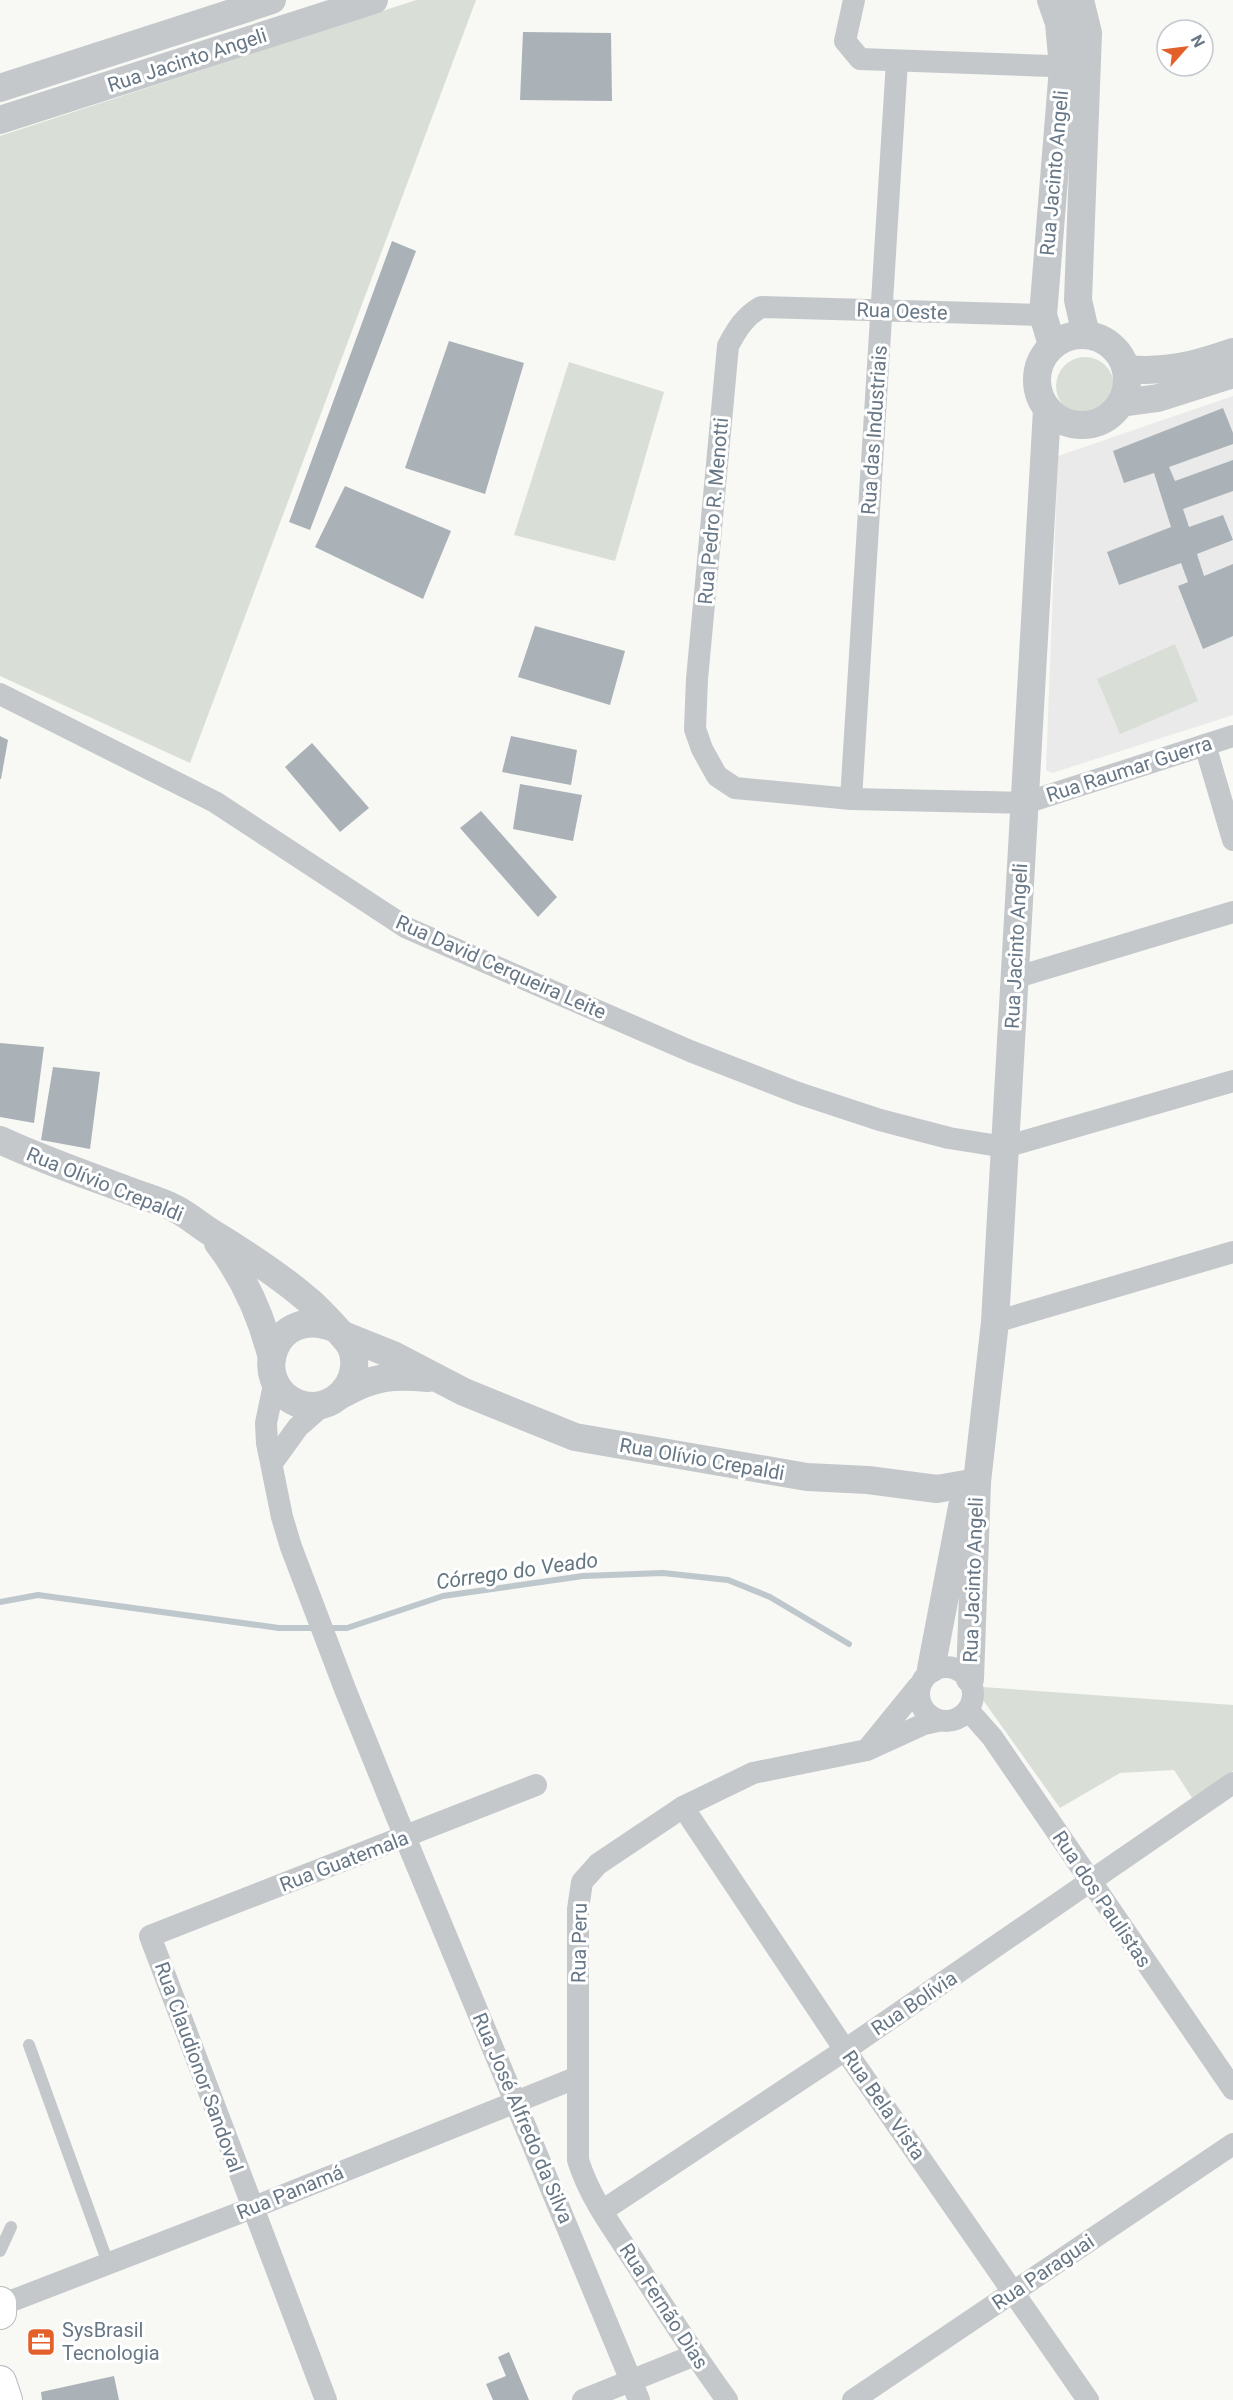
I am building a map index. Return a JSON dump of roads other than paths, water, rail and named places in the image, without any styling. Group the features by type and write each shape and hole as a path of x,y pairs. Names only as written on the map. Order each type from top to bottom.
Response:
{"main road":[{"path":"0,2304 0,2313"},
{"path":"0,2382 6,2400"}],"street":[{"name":"Rua Jacinto Angeli","path":"0,87 272,0"},
{"path":"854,0 845,41 860,59 1075,67"},
{"name":"Rua Jacinto Angeli","path":"1051,0 1075,67 1078,300 1086,335"},
{"name":"Rua Jacinto Angeli","path":"1052,345 1042,315 1075,67 1088,33 1080,0"},
{"name":"Rua Jacinto Angeli","path":"0,120 359,2"},
{"name":"Rua das Industriais","path":"851,799 897,61"},
{"name":"Rua Oeste","path":"761,307 1042,315"},
{"name":"Rua Pedro R. Menotti","path":"695,729 697,679 728,346 738,327 748,315 761,307"},
{"path":"1086,335 1101,339 1116,351 1126,369 1127,384 1121,403 1112,415 1097,423 1079,425 1062,421 1047,410 1039,394 1036,376 1042,358 1052,345 1068,337 1086,335"},
{"path":"1126,369 1155,372 1198,364 1233,352"},
{"path":"1121,403 1158,398 1233,375"},
{"name":"Rua Jacinto Angeli","path":"969,1679 977,1482 994,1322 1047,410"},
{"name":"Rua David Cerqueira Leite","path":"0,694 214,802 407,928 690,1051 798,1093 880,1120 949,1138 1005,1147"},
{"name":"Rua Raumar Guerra","path":"695,729 702,749 717,776 735,788 851,799 1025,803 1233,736"},
{"path":"1205,745 1233,840"},
{"path":"1014,978 1233,912"},
{"path":"1005,1147 1233,1081"},
{"name":"Rua Olívio Crepaldi","path":"0,1140 174,1208 245,1253 309,1301 338,1332 393,1354 495,1405 575,1437 807,1477 868,1480 937,1488 977,1482"},
{"name":"Rua Olívio Crepaldi","path":"209,1232 234,1264 246,1285 265,1330 273,1369"},
{"path":"994,1322 1233,1252"},
{"path":"272,1463 298,1427 333,1399 352,1378 355,1367 350,1345 338,1332 322,1323 298,1325 279,1340 273,1369 285,1395 306,1406 333,1399"},
{"name":"Rua José Alfredo da Silva","path":"273,1369 266,1423 267,1443 282,1516 304,1582 405,1837 635,2390"},
{"name":"Rua Olívio Crepaldi","path":"333,1399 359,1384 382,1377 439,1379"},
{"name":"Rua Jacinto Angeli","path":"924,1678 962,1508 977,1482"},
{"path":"867,1750 924,1678 952,1666 969,1679 973,1700 968,1710 960,1718 939,1721 921,1708 924,1678"},
{"name":"Rua dos Paulistas","path":"968,1710 992,1737 1233,2090"},
{"name":"Rua Peru","path":"602,2211 586,2185 579,2160 578,1909 582,1882 598,1864 683,1807 753,1773 867,1750 924,1724 939,1721"},
{"name":"Rua Guatemala","path":"150,1936 536,1785"},
{"name":"Rua Bolívia","path":"602,2211 1230,1792"},
{"name":"Rua Bela Vista","path":"683,1807 845,2050 1088,2400"},
{"name":"Rua Claudionor Sandoval","path":"150,1936 326,2400"},
{"name":"Rua Panamá","path":"0,2304 252,2208 578,2077"},
{"name":"Rua Paraguai","path":"853,2400 1233,2144"},
{"name":"Rua Fernão Dias","path":"602,2211 695,2355 727,2400"},
{"path":"583,2400 635,2390 695,2355"}],"lane":[{"path":"29,2044 108,2264"},
{"path":"0,2251 12,2227"}],"waterway":[{"name":"Córrego do Veado","path":"326,1628 347,1628 443,1596 583,1576 663,1573 728,1580 770,1597 849,1644"},
{"name":"Córrego do Veado","path":"0,1602 38,1595 279,1628 316,1628"}],"place":[{"name":"SysBrasil Tecnologia","path":"41,2342"}]}
